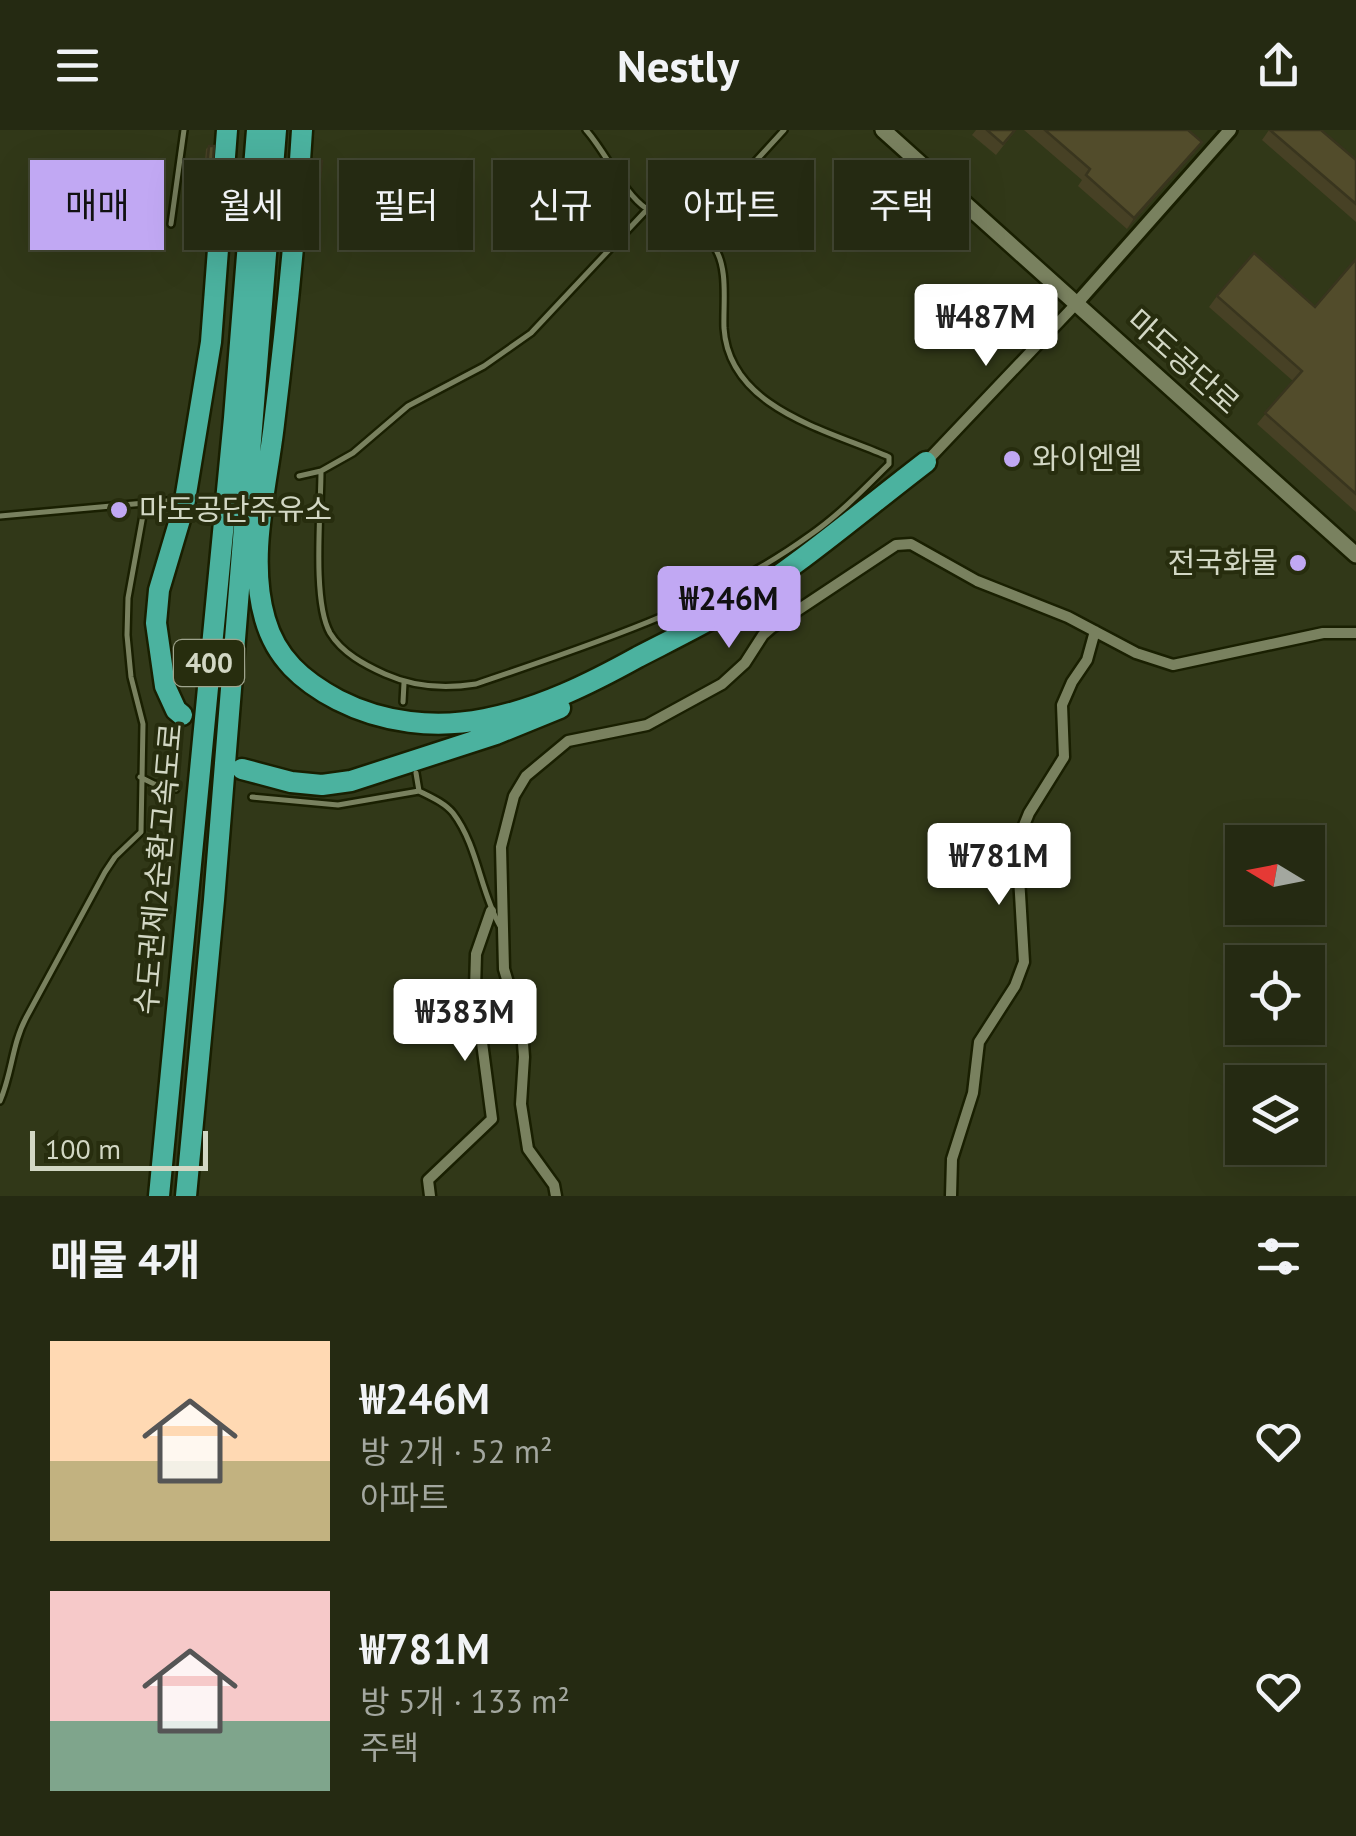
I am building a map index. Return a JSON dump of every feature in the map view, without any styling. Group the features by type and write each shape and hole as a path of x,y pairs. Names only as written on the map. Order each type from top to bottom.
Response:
{"highway":[{"path":"182,715 165,686 156,624 159,590 184,506 211,342 227,130"},
{"name":"수도권제2순환고속도로","path":"159,1196 234,418 257,130"},
{"name":"수도권제2순환고속도로","path":"186,1196 276,130"},
{"path":"302,130 286,316 264,500 260,594 269,632 284,660 328,695 361,711 397,721 433,724 489,719 585,686 732,606 926,462"},
{"path":"242,769 291,782 322,785 351,781 496,734 598,692 742,614 862,525 926,462"}],"main road":[{"name":"마도공단로","path":"883,130 1356,555"}],"street":[{"path":"926,462 1076,304 1230,130"},
{"path":"556,1196 554,1186 528,1150 525,1132 521,1104 522,1030 506,982 501,847 514,796 526,776 568,741 646,724 722,684 745,663 762,635 896,545 911,544 976,582 1068,617 1136,654 1173,666 1322,633 1356,633"},
{"path":"950,1196 952,1158 974,1093 979,1042 1015,986 1024,962 1019,877 1012,855 1028,813 1064,757 1062,705 1087,660 1094,632"},
{"path":"430,1196 428,1180 492,1119 476,989 476,954 491,911"}],"lane":[{"path":"171,224 184,130"},
{"path":"321,471 322,606 330,632 345,651 373,669 404,682 456,688 650,621 733,582 809,536 889,464 888,457 808,423 747,386 733,362 724,333 720,259 712,242 646,208 586,130"},
{"path":"299,476 321,471 370,442 408,406 484,366 530,333 672,184 721,182 742,176 784,130"},
{"path":"0,516 167,501"},
{"path":"0,1101 17,1034 105,872 141,832 144,724 131,677 127,635 128,598 145,504"},
{"path":"403,702 404,682"},
{"path":"416,772 420,791"},
{"path":"140,777 176,789"},
{"path":"252,797 338,804 420,791 452,811 467,839 491,911 504,934"}],"building":[{"path":"987,130 1015,130 1003,144"},
{"path":"1045,130 1188,130 1202,142 1134,218 1086,175 1090,169"},
{"path":"1270,130 1321,130 1356,160 1356,204"},
{"path":"209,146 214,146 213,160 208,160"},
{"path":"1254,253 1315,307 1356,259 1356,494 1265,413 1302,371 1217,296"}],"place":[{"name":"와이엔엘","path":"1012,459"},
{"name":"마도공단주유소","path":"119,510"},
{"name":"전국화물","path":"1298,563"}]}
